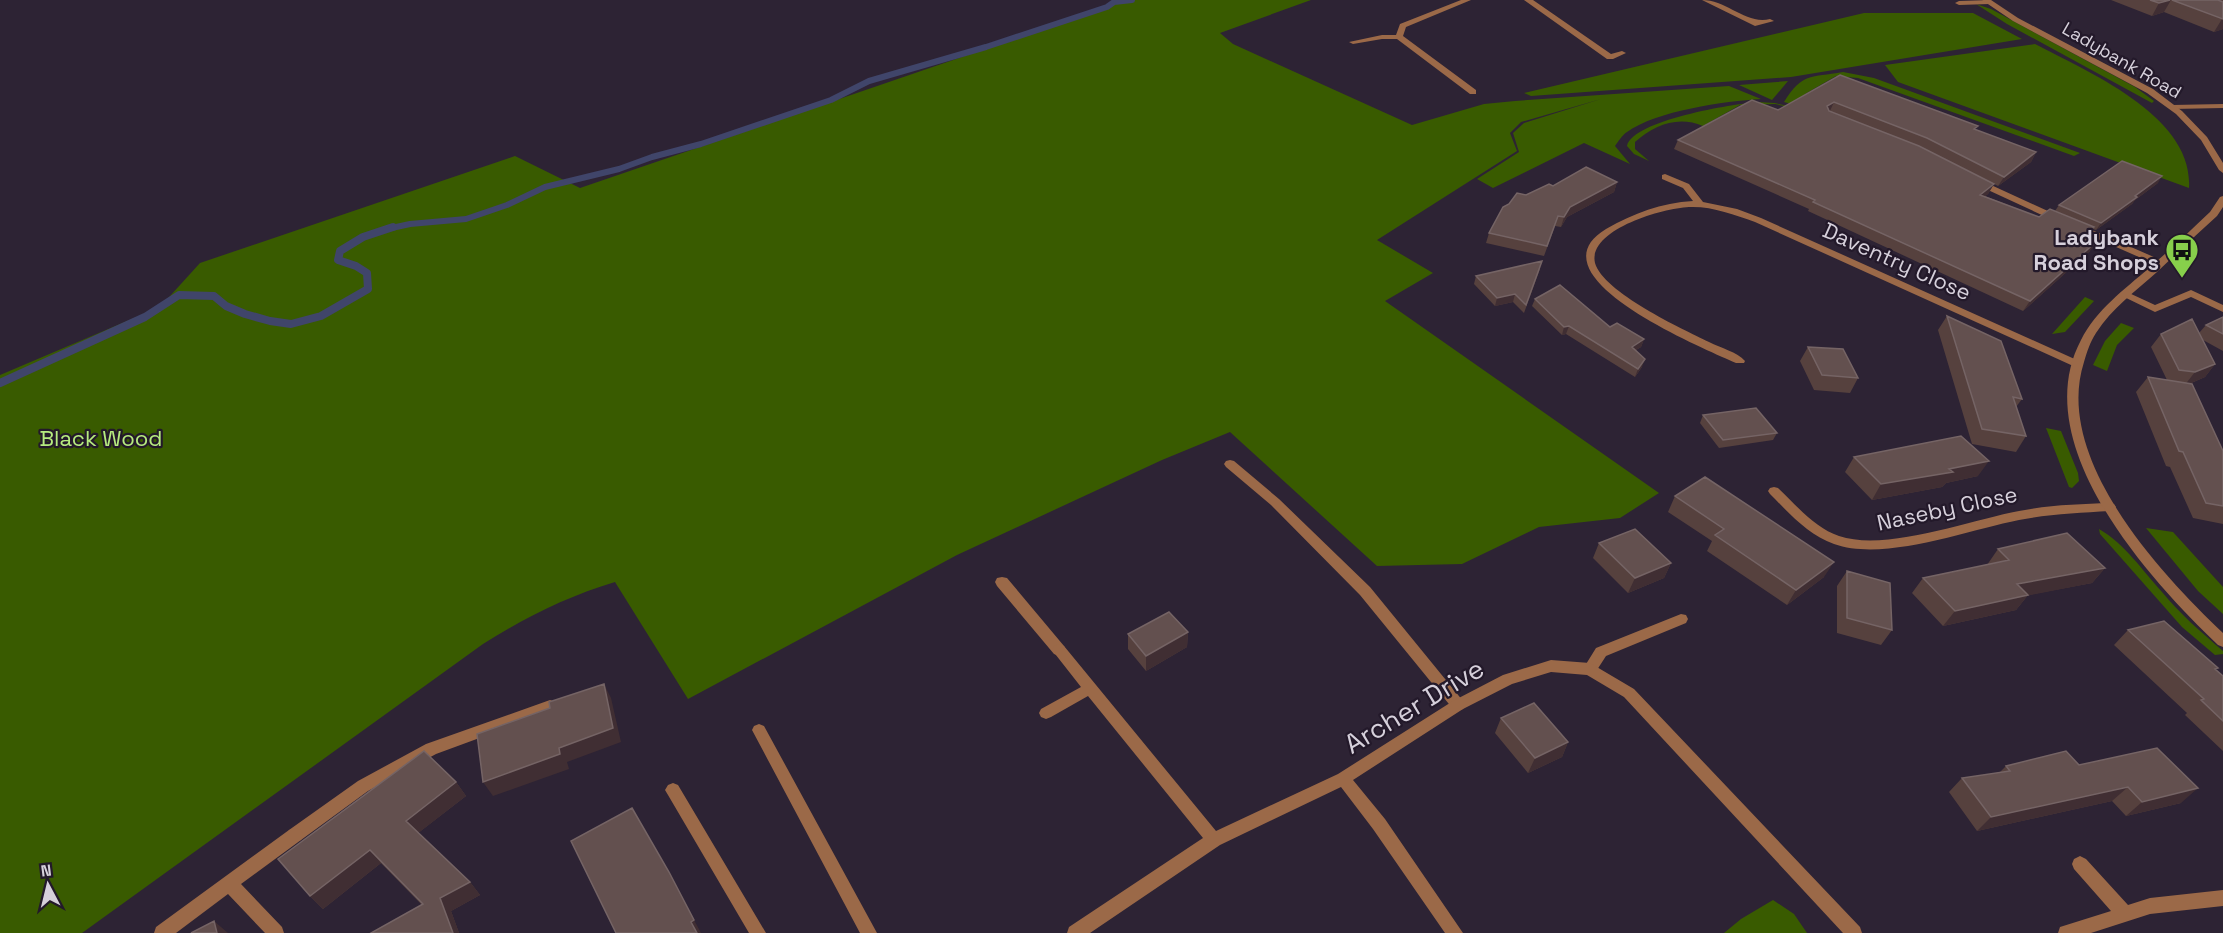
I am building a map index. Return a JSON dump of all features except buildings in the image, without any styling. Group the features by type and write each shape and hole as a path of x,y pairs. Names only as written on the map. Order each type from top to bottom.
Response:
{"street":[{"path":"1399,37 1403,26 1467,0"},
{"path":"1528,0 1610,57 1622,53"},
{"path":"1706,0 1758,24 1770,21"},
{"path":"1959,3 1987,1"},
{"name":"Ladybank Road","path":"1987,1 2023,24 2137,84 2172,107 2209,143 2223,170"},
{"path":"1353,42 1382,37 1399,37 1473,92"},
{"path":"2172,107 2223,106"},
{"path":"1665,177 1686,186 1699,203"},
{"path":"1967,177 2007,197 2160,262"},
{"path":"2223,199 2214,213 2125,295 2088,335 2075,363 2070,395 2074,424 2086,463 2110,507 2156,571 2223,641"},
{"name":"Daventry Close","path":"1740,361 1617,295 1599,279 1590,263 1592,246 1612,229 1651,208 1672,204 1699,203 1730,210 1758,220 2075,363"},
{"path":"2125,295 2155,309 2191,293 2223,309"},
{"path":"1230,464 1275,502 1365,591 1458,705"},
{"name":"Naseby Close","path":"1774,491 1825,534 1838,541 1854,545 1886,544 1986,521 2050,510 2110,507"},
{"path":"1002,582 1214,840"},
{"path":"1590,669 1601,652 1681,619"},
{"name":"Archer Drive","path":"1075,933 1214,840 1343,779 1458,705 1508,679 1551,666 1590,669 1629,693 1854,933"},
{"path":"1046,713 1089,689"},
{"path":"162,933 363,786 431,749 550,706"},
{"path":"759,730 869,933"},
{"path":"1343,779 1379,824 1455,933"},
{"path":"673,790 758,933"},
{"path":"2080,864 2124,913"},
{"path":"230,884 276,933"},
{"path":"2066,933 2124,913 2173,903 2223,898"}],"green space":[{"name":"Black Wood","path":"1128,0 1311,0 1220,33 1233,44 1412,125 1484,104 1515,101 1729,86 1761,99 1691,108 1655,118 1640,125 1625,133 1615,146 1630,164 1584,143 1493,188 1477,179 1519,152 1513,133 1524,123 1601,99 1521,122 1510,133 1517,151 1377,240 1433,273 1385,301 1659,493 1620,518 1539,527 1462,564 1377,566 1230,432 1162,460 957,555 688,699 615,582 547,608 483,644 82,933 0,933 0,375 160,307 200,263 515,156 580,188"},
{"path":"1976,4 1991,9 2135,87 2154,101 2152,103 2007,24"},
{"path":"1864,13 1973,13 2022,39 1791,77 1531,96 1524,93"},
{"path":"2035,44 2108,83 2156,118 2174,139 2186,162 2189,188 1898,82 1885,65"},
{"path":"1843,72 1874,78 2080,153 2074,156 1858,78 1836,76 1805,94 1804,97 1814,110 1784,102 1802,81 1815,76"},
{"path":"1788,81 1772,100 1739,85"},
{"path":"1758,102 1775,103 1813,112 1775,104 1740,105 1703,126 1684,121 1667,124 1650,131 1635,142 1635,149 1649,161 1634,154 1627,146 1633,137 1646,128 1664,121 1707,110"},
{"path":"2085,297 2094,301 2065,332 2052,334"},
{"path":"2121,323 2134,328 2117,345 2107,371 2093,365 2105,341"},
{"path":"2046,428 2061,431 2078,473 2079,481 2072,488 2069,487"},
{"path":"2146,528 2173,532 2223,587 2223,614 2198,591"},
{"path":"2099,529 2125,550 2176,608 2223,651 2223,654 2215,655 2182,627 2100,534"},
{"path":"1773,900 1794,914 1807,933 1724,933 1741,919"}],"waterway":[{"path":"387,229 410,224 466,219 507,205 545,187 619,169 652,157 701,144 831,100 869,81 986,47 1107,7 1114,2 1132,0"},
{"path":"387,229 393,227"},
{"path":"0,383 145,317 179,295 214,296 226,306 270,321 291,324 321,316 368,289 367,273 356,266 338,260 340,251 363,237 387,229"}],"place":[{"name":"Ladybank Road Shops","path":"2182,279"}]}
